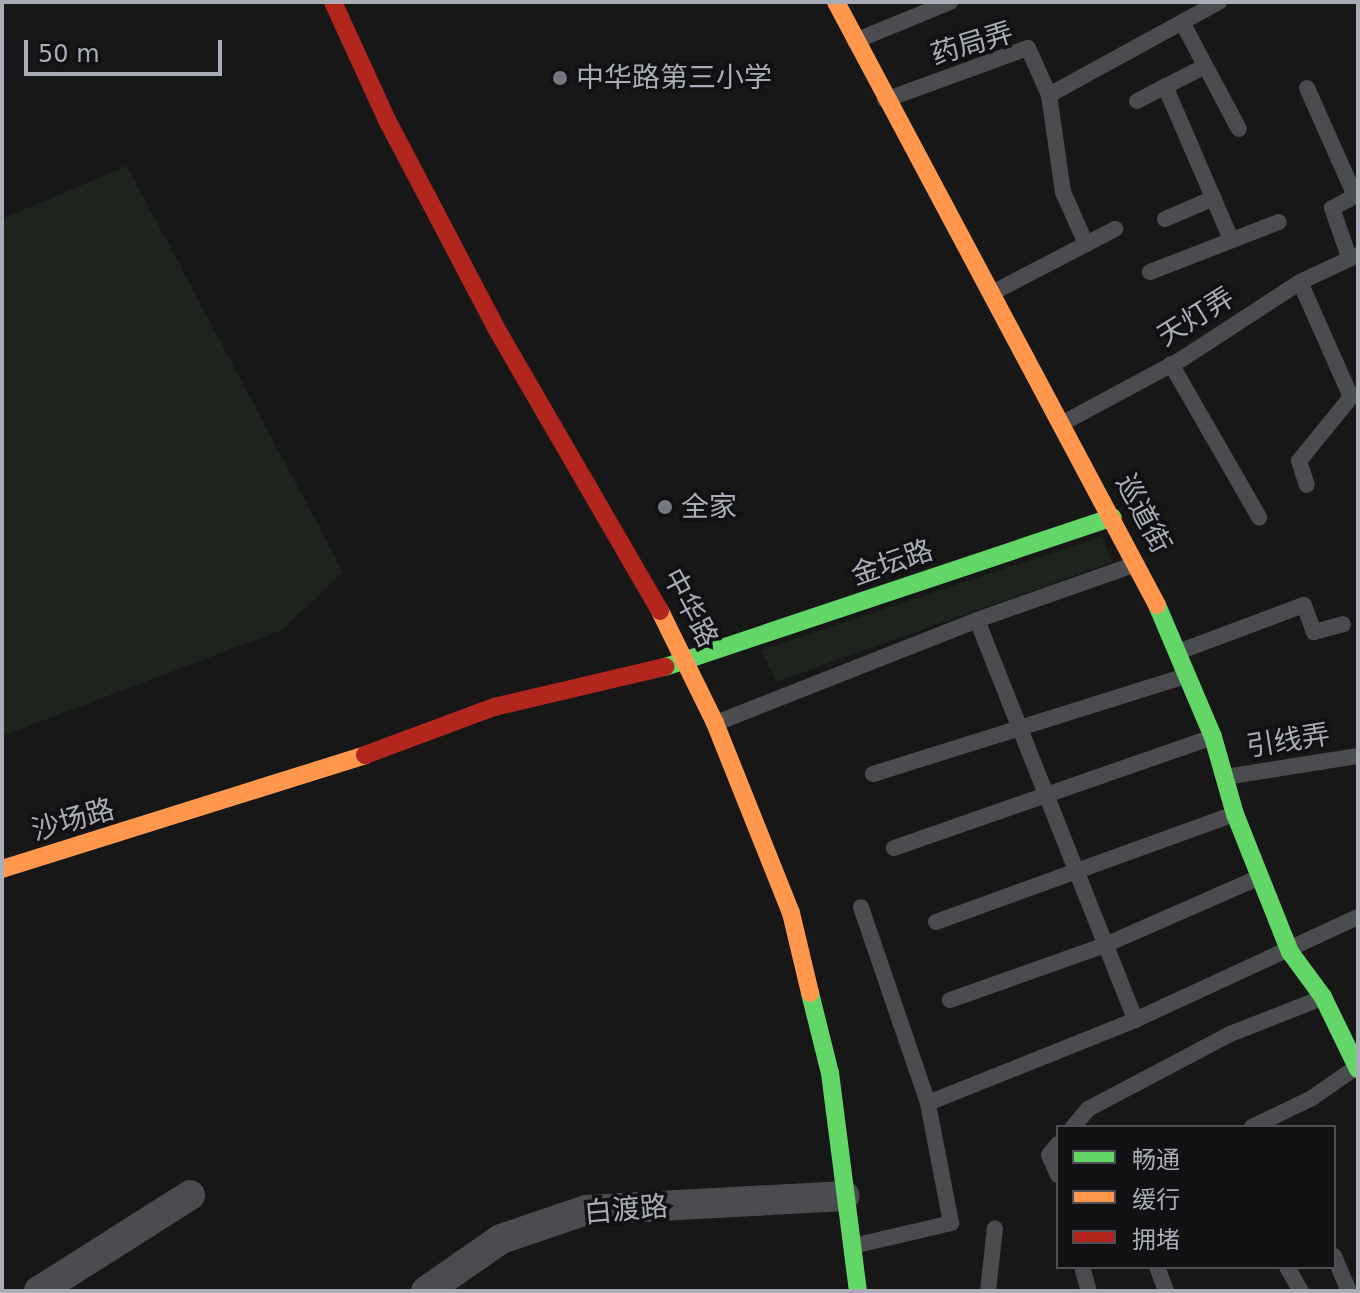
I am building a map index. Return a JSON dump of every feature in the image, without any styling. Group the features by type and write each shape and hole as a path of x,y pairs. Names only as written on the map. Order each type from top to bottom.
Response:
{"street":[{"name":"中华路","path":"333,2 387,120 496,328 688,662 715,723 791,913 830,1073 858,1291"},
{"name":"巡道街","path":"836,2 884,100 1138,564 1213,737 1235,814 1290,952 1323,997 1357,1068"},
{"name":"金坛路","path":"159,825 494,707 688,662 1113,517"},
{"name":"沙场路","path":"2,869 159,825"},
{"path":"39,1291 190,1195"},
{"name":"白渡路","path":"426,1291 501,1239 586,1210 845,1196"}],"lane":[{"path":"855,41 950,2"},
{"path":"1086,244 1063,192 1049,95 1219,2"},
{"path":"1182,22 1239,129"},
{"name":"药局弄","path":"884,100 1028,48 1049,95"},
{"path":"1137,101 1205,66"},
{"path":"1165,86 1231,239"},
{"path":"1307,88 1355,196 1332,208 1354,256"},
{"path":"1165,219 1214,198"},
{"path":"1150,272 1279,222"},
{"path":"990,294 1115,229"},
{"name":"天灯弄","path":"1062,423 1171,364 1300,282 1354,256"},
{"path":"1300,282 1351,397 1299,461 1307,485"},
{"path":"1171,364 1259,517"},
{"path":"715,723 977,620 1138,564"},
{"path":"1177,653 1304,605 1314,632 1343,624"},
{"path":"977,620 1135,1020"},
{"path":"873,774 1186,675"},
{"path":"894,848 1047,798 1213,737"},
{"name":"引线弄","path":"1225,777 1358,756"},
{"path":"936,922 1078,875 1235,814"},
{"path":"950,1000 1105,945 1261,877"},
{"path":"853,1246 951,1223 928,1103 861,907"},
{"path":"928,1103 1135,1020 1290,952 1358,917"},
{"path":"1075,1125 1088,1109 1230,1034 1323,997"},
{"path":"1262,1125 1312,1098 1357,1068"},
{"path":"1056,1146 1049,1155 1056,1171"},
{"path":"988,1291 995,1228"},
{"path":"1336,1261 1349,1291"},
{"path":"1083,1269 1089,1291"},
{"path":"1158,1269 1166,1291"},
{"path":"1288,1269 1301,1291"}],"shaded area":[{"path":"127,166 343,572 282,630 2,736 2,219"},
{"path":"1102,536 1112,562 776,682 761,650"}],"traffic: fast":[{"path":"665,667 1113,517"},
{"path":"1157,605 1213,737 1235,814 1290,952 1323,997 1358,1069"},
{"path":"810,993 830,1073 858,1291"}],"traffic: slow":[{"path":"836,2 1157,605"},
{"path":"660,611 715,723 791,913 810,993"},
{"path":"2,869 365,755"}],"traffic: jam":[{"path":"333,2 387,120 496,328 660,611"},
{"path":"365,755 494,707 665,667"}],"place":[{"name":"中华路第三小学","path":"560,78"},
{"name":"全家","path":"665,507"}]}
